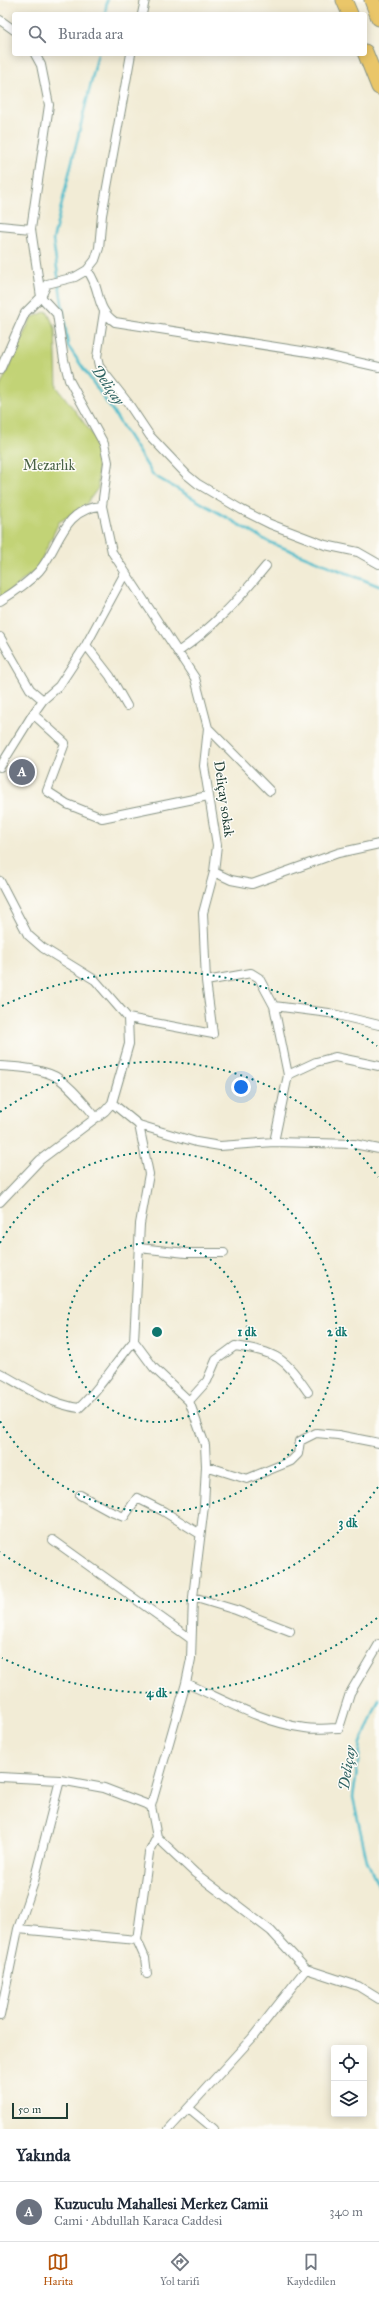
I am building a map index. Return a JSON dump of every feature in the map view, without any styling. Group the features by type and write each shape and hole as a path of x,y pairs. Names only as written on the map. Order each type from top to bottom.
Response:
{"highway":[{"path":"344,0 349,12"},
{"path":"372,0 379,18"},
{"path":"367,56 379,87"}],"street":[{"path":"142,12 145,0"},
{"path":"0,20 12,29"},
{"path":"0,601 39,571 60,534 69,523 88,508 102,506 108,462 104,444 69,380 64,360 57,314 41,297 31,229 49,105 41,65 36,56"},
{"path":"0,370 25,313 41,297 48,284 75,277 87,270 95,260 99,248 102,215 132,56"},
{"path":"0,226 31,229"},
{"path":"87,270 94,279 104,312 115,322 132,326 321,354 379,367"},
{"path":"104,312 99,329 97,357 98,366 128,403 150,436 187,475 198,484 242,510 270,524 325,545 358,552 379,564"},
{"name":"Deliçay sokak","path":"102,506 112,552 195,678 208,728 204,766 208,796 218,845 214,872 203,914 206,981 213,1034 128,1018"},
{"path":"178,652 201,636 233,606 266,566"},
{"path":"0,767 33,714 43,700 59,686 86,645 125,573"},
{"path":"0,637 30,689 43,700"},
{"path":"86,645 110,676 127,706"},
{"path":"33,714 65,743 47,791 67,804 102,818 208,796"},
{"path":"208,728 270,791"},
{"path":"214,872 231,880 252,884 338,853 379,844"},
{"path":"0,881 28,935 43,948 96,980 128,1018 129,1044 112,1103 99,1117 40,1160 0,1202"},
{"path":"206,981 251,973 259,978 274,1006 288,1075 274,1142"},
{"path":"274,1006 330,1013 379,1025"},
{"path":"288,1075 316,1062 335,1058 379,1066"},
{"path":"0,1066 29,1069 52,1074 83,1102 94,1115 99,1117"},
{"path":"112,1103 139,1125 196,1142 220,1146 274,1142 354,1144 379,1149"},
{"path":"0,1373 46,1398 68,1406 79,1408 89,1398 117,1360 134,1342 140,1224 149,1174 139,1125"},
{"path":"139,1248 186,1253 224,1253"},
{"path":"134,1342 154,1368 189,1401 205,1445 206,1466 193,1597 191,1659 186,1683 151,1806 157,1837 195,1873 271,1931 306,1969 358,1986 379,1999"},
{"path":"189,1401 207,1381 216,1360 235,1346 274,1354 298,1377 308,1392"},
{"path":"206,1466 247,1479 291,1461 298,1454 300,1441 316,1432 338,1434 379,1443"},
{"path":"80,1495 109,1511 124,1517 137,1498 163,1511 200,1534"},
{"path":"53,1540 191,1639"},
{"path":"193,1597 236,1610 290,1631"},
{"path":"186,1683 255,1713 286,1724 305,1728 339,1728 350,1693 379,1644"},
{"path":"0,1777 60,1780 104,1788 151,1806"},
{"path":"0,2016 18,1928 33,1885 60,1780"},
{"path":"147,1974 145,1958 137,1940 149,1853 157,1837"},
{"path":"18,1928 137,1940"},
{"path":"169,2129 190,2109 252,2038 306,1969"},
{"path":"190,2109 214,2129"}],"green space":[{"name":"Mezarlık","path":"47,311 55,328 57,387 94,436 98,458 98,488 84,507 59,522 37,569 0,599 0,387 31,318"}],"waterway":[{"name":"Deliçay","path":"105,12 107,0"},
{"name":"Deliçay","path":"98,56 53,240 68,346 114,413 153,475 269,542 379,586"},
{"name":"Deliçay","path":"379,1699 361,1743 353,1797 367,1861 379,1887"}],"place":[{"name":"Kuzuculu Mahallesi Merkez Camii","path":"22,772"}]}
